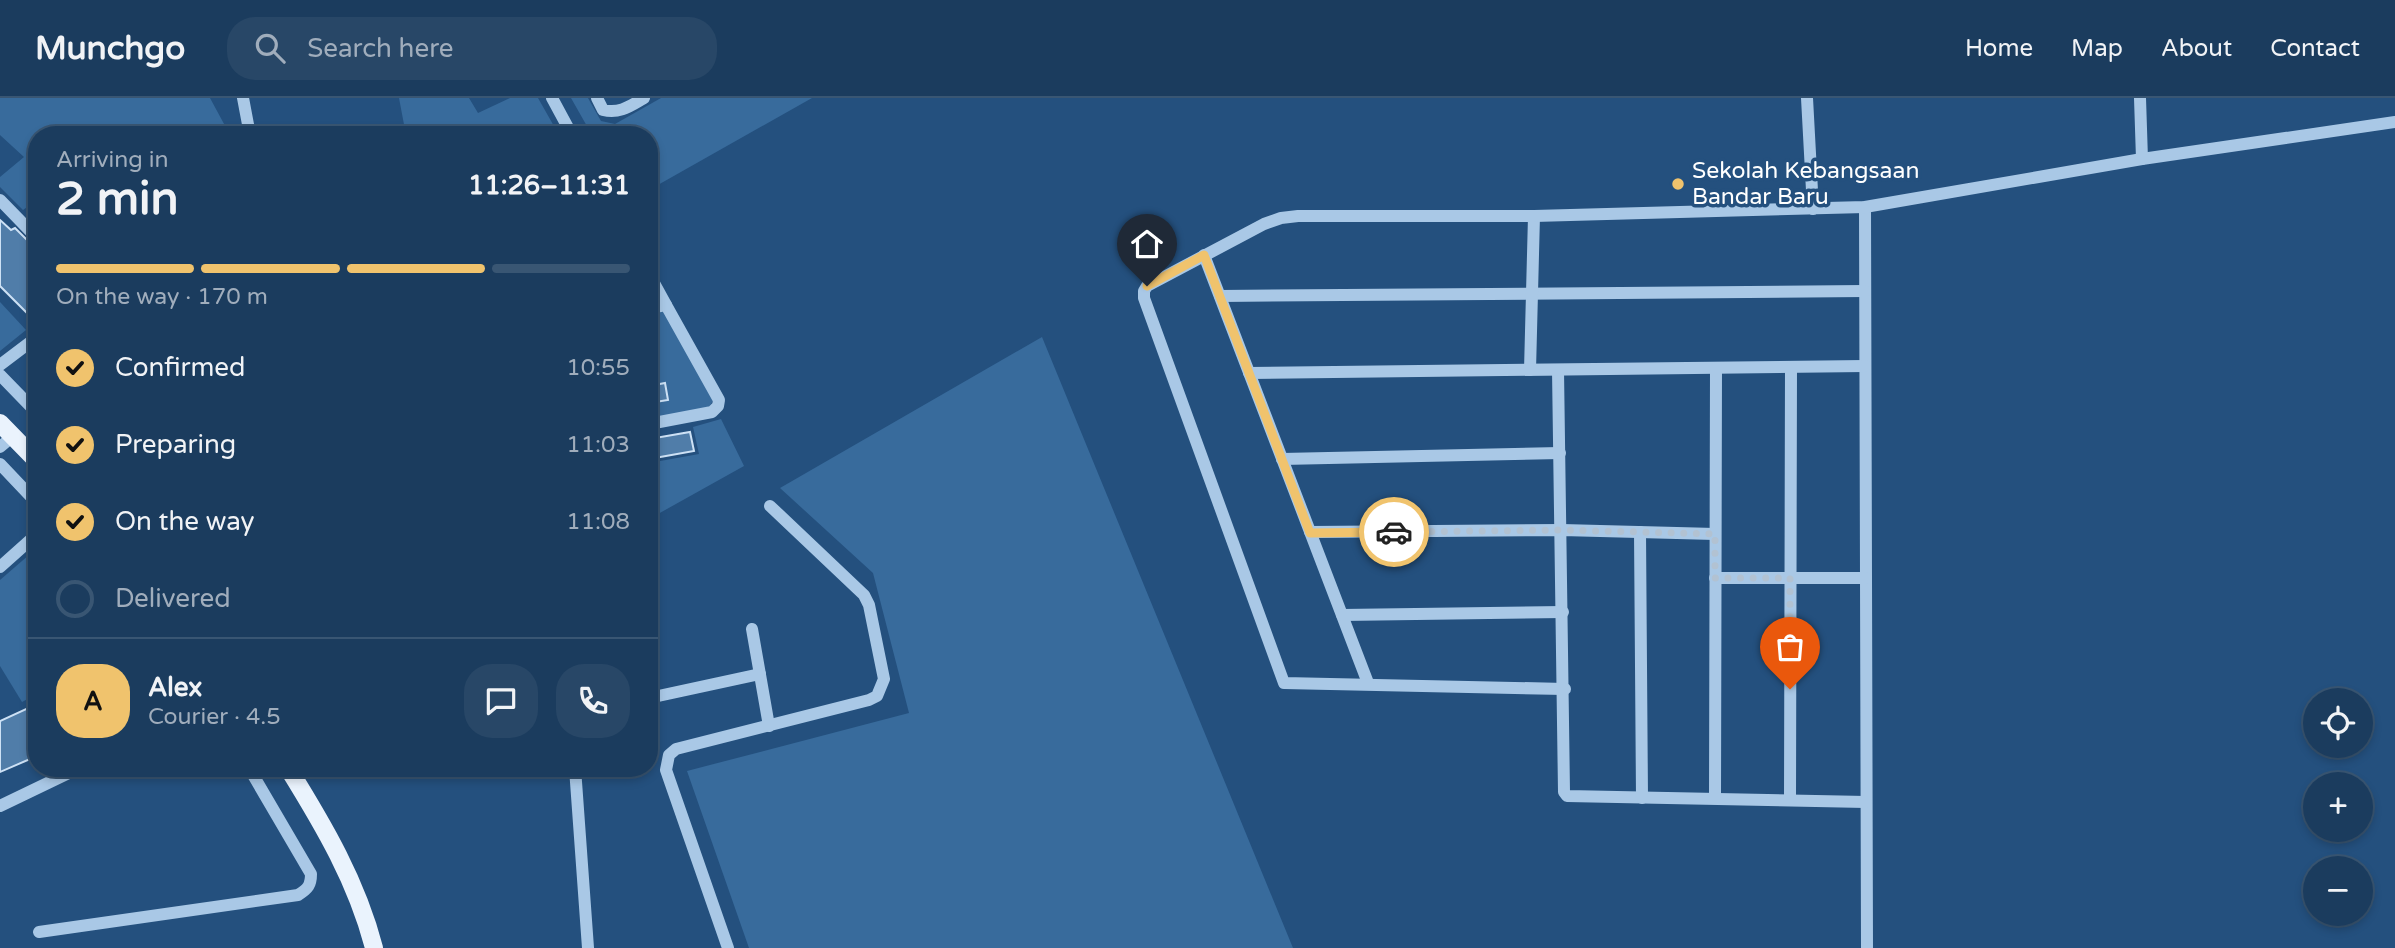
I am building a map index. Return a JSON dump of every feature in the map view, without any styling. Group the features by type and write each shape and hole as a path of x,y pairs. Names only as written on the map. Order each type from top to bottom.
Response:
{"main road":[{"path":"4,436 28,454"},
{"path":"294,777 328,833 342,862 374,948"}],"street":[{"path":"552,98 567,126"},
{"path":"597,98 603,110 612,112 621,111 644,98"},
{"path":"1807,98 1813,209"},
{"path":"2140,98 2142,159"},
{"path":"242,100 248,126"},
{"path":"1565,689 1284,683 1144,298 1147,286 1264,224 1281,218 1534,216 1865,207 2142,159 2395,122"},
{"path":"0,200 28,229"},
{"path":"1865,207 1867,948"},
{"path":"1530,370 1534,216"},
{"path":"1204,255 1368,683"},
{"path":"658,291 719,400 718,406 712,412 658,422"},
{"path":"1220,296 1865,291"},
{"path":"658,306 666,305"},
{"path":"0,365 28,344"},
{"path":"1249,373 1865,366"},
{"path":"1790,800 1791,367"},
{"path":"1715,798 1716,368"},
{"path":"1558,370 1565,689 1564,792 1567,796 1866,802"},
{"path":"0,375 28,404"},
{"path":"1282,459 1560,453"},
{"path":"0,464 28,494"},
{"path":"728,948 666,770 669,755 676,750 869,700 877,696 884,679 869,605 864,595 771,506"},
{"path":"1310,533 1562,530 1715,534"},
{"path":"1640,532 1642,798"},
{"path":"0,567 28,542"},
{"path":"1715,578 1866,578"},
{"path":"1342,615 1563,612"},
{"path":"752,629 769,726"},
{"path":"658,696 761,674"},
{"path":"0,806 60,777"},
{"path":"39,932 298,895 307,890 311,874 254,777"},
{"path":"576,777 588,948"}],"shaded area":[{"path":"0,98 210,98 225,126 28,126 28,206 23,210 0,187 0,177 24,157 0,135"},
{"path":"399,98 469,98 478,113 510,98 538,98 554,126 404,126"},
{"path":"571,98 588,98 601,121 615,124 661,98 812,98 658,185 658,126 587,126"},
{"path":"0,302 26,330 0,351"},
{"path":"664,311 714,399 708,409 658,418 658,312"},
{"path":"1042,337 1293,948 749,948 687,771 909,713 873,573 780,488"},
{"path":"721,419 744,466 658,514 658,461 699,454 693,427"},
{"path":"28,556 28,699 22,702 0,666 0,580"}],"building":[{"path":"0,220 11,230 15,228 28,241 28,310 26,312 0,286"},
{"path":"665,383 668,400 658,402 658,384"},
{"path":"690,432 694,451 658,457 658,437"},
{"path":"28,708 28,760 0,772 0,721"}],"way so far":[{"path":"1394,532 1562,530 1715,534 1715,578 1790,578 1790,689"}],"place":[{"name":"Sekolah Kebangsaan Bandar Baru","path":"1678,184"}],"route":[{"path":"1147,286 1204,255 1310,533 1394,532"}]}
